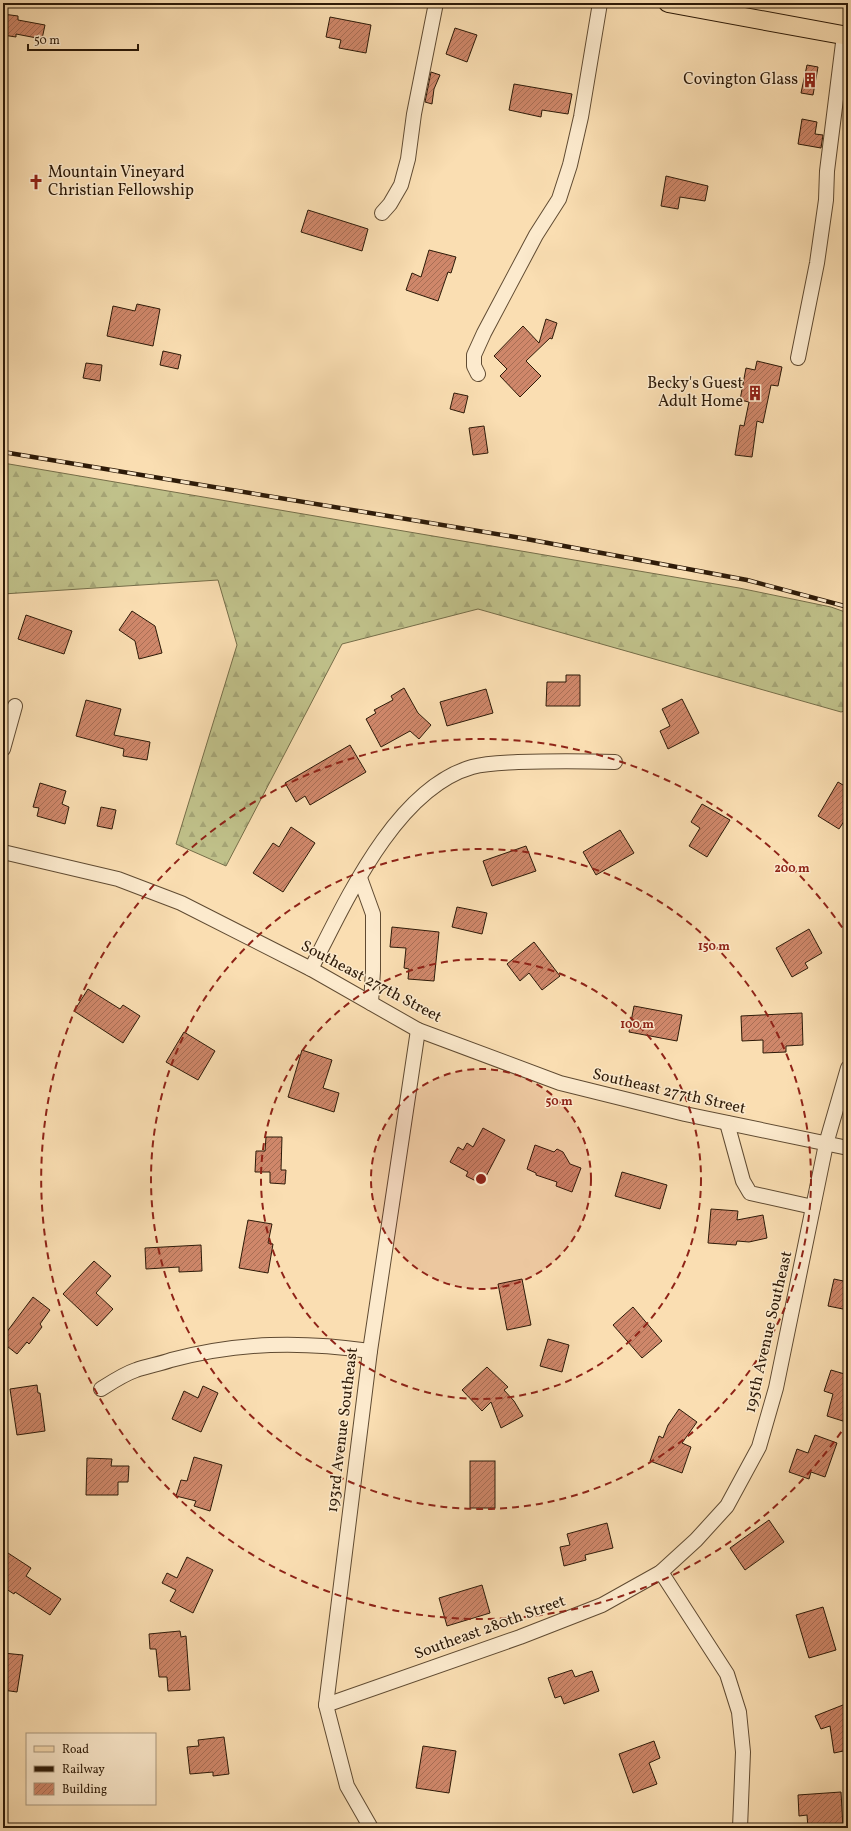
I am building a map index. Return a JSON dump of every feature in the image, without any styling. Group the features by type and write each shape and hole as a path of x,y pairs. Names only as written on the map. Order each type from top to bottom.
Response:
{"main road":[{"path":"668,3 846,36"}],"street":[{"path":"382,213 390,204 403,179 408,159 420,81 436,3"},
{"path":"478,374 474,366 474,355 484,333 536,235 559,199 566,178 581,117 600,3"},
{"path":"798,358 817,263 846,36"},
{"path":"3,750 15,706"},
{"path":"311,969 348,897 386,835 416,801 452,775 472,767 493,763 548,761 615,762"},
{"name":"Southeast 277th Street","path":"3,852 118,879 181,903 311,969 418,1030 560,1083 635,1103 848,1148"},
{"path":"360,878 373,914 373,972 371,1003"},
{"name":"193rd Avenue Southeast","path":"371,1828 347,1786 326,1705 370,1351 418,1030"},
{"name":"195th Avenue Southeast","path":"661,1572 696,1540 727,1506 759,1447 776,1388 826,1144 848,1068"},
{"path":"727,1123 743,1181 750,1193 814,1207"},
{"path":"101,1388 136,1370 203,1352 251,1345 332,1345 370,1351"},
{"path":"661,1572 727,1674 739,1712 743,1752 740,1828"},
{"name":"Southeast 280th Street","path":"326,1705 520,1637 602,1605 661,1572"}],"green space":[{"path":"3,463 739,588 831,607 848,613 848,710 841,712 478,609 342,644 226,866 176,844 237,645 218,580 3,594"}],"building":[{"path":"3,14 18,16 18,20 45,25 42,39 16,34 16,37 3,35"},
{"path":"330,17 371,25 366,53 339,48 341,40 326,37"},
{"path":"455,28 477,35 467,62 446,54"},
{"name":"Covington Glass","path":"807,65 818,67 813,95 801,93"},
{"path":"431,72 440,75 434,89 432,104 425,102"},
{"path":"514,84 572,94 568,114 542,110 541,117 509,110"},
{"path":"802,119 817,122 815,134 823,135 821,148 798,144"},
{"path":"666,176 708,186 705,201 680,197 678,209 661,206"},
{"path":"308,210 368,229 362,251 301,232"},
{"path":"429,250 456,257 451,273 448,272 438,301 406,290 412,273 421,277"},
{"path":"137,304 160,309 153,346 107,336 113,306 135,311"},
{"path":"546,319 557,323 552,339 550,338 526,361 541,376 520,397 500,376 507,369 494,356 523,326 539,343"},
{"path":"163,351 181,355 178,369 160,365"},
{"name":"Becky's Guest Adult Home","path":"757,361 782,367 778,386 771,385 763,423 757,421 752,457 735,455 740,425 744,426 749,402 740,400 746,368 755,370"},
{"path":"86,363 102,365 100,381 83,378"},
{"path":"454,393 468,396 464,413 450,409"},
{"path":"484,426 488,453 473,455 469,428"},
{"path":"132,611 155,626 162,653 139,659 135,641 119,630"},
{"path":"26,615 72,631 64,654 18,639"},
{"path":"566,675 580,675 580,706 546,706 547,682 566,682"},
{"path":"404,688 418,713 431,725 419,739 410,731 381,747 366,719 376,713 374,710 393,700 391,696"},
{"path":"486,689 493,713 447,726 440,702"},
{"path":"682,699 699,733 668,749 660,731 670,726 662,709"},
{"path":"86,700 121,709 114,735 150,742 147,760 123,756 124,749 76,736"},
{"path":"350,745 366,772 310,805 305,796 296,802 285,783"},
{"path":"838,782 848,788 848,815 839,829 818,816"},
{"path":"40,783 66,791 62,804 69,807 65,824 37,816 39,808 33,807"},
{"path":"702,804 730,820 707,857 689,846 700,828 691,822"},
{"path":"101,807 116,810 112,829 97,826"},
{"path":"291,827 315,843 283,892 253,873 273,843 279,847"},
{"path":"620,830 634,853 596,875 583,852"},
{"path":"526,846 536,871 492,886 483,861"},
{"path":"457,907 487,913 482,934 452,927"},
{"path":"392,927 439,932 434,981 408,979 409,969 404,968 406,948 390,947"},
{"path":"809,929 822,953 805,963 808,968 792,977 776,948"},
{"path":"534,942 560,976 542,990 529,973 520,981 507,964"},
{"path":"88,989 120,1009 123,1005 140,1016 123,1043 74,1011"},
{"path":"634,1006 682,1015 677,1041 629,1032"},
{"path":"802,1013 803,1045 786,1046 786,1052 763,1053 763,1040 742,1041 741,1016"},
{"path":"184,1032 215,1051 198,1080 166,1062"},
{"path":"302,1050 332,1060 323,1088 339,1093 334,1112 288,1097"},
{"path":"483,1128 505,1140 482,1184 466,1176 468,1172 450,1162 458,1147 463,1150 467,1143 473,1147"},
{"path":"266,1137 282,1137 281,1170 286,1170 285,1184 270,1183 270,1172 255,1172 256,1151 265,1151"},
{"path":"535,1145 554,1152 557,1149 563,1152 570,1164 581,1168 572,1192 556,1186 557,1182 536,1175 536,1173 527,1169"},
{"path":"622,1172 667,1185 660,1209 615,1196"},
{"path":"711,1209 738,1211 737,1220 763,1215 767,1238 749,1242 737,1241 736,1245 708,1243"},
{"path":"248,1220 272,1224 268,1243 273,1244 268,1273 239,1268"},
{"path":"201,1245 202,1271 179,1272 179,1267 146,1269 145,1248"},
{"path":"94,1261 111,1276 96,1293 113,1309 97,1326 63,1294"},
{"path":"522,1279 531,1325 507,1330 498,1284"},
{"path":"834,1279 848,1282 848,1310 828,1306"},
{"path":"33,1297 50,1310 40,1324 42,1327 29,1344 27,1342 17,1354 3,1343 3,1337"},
{"path":"633,1307 662,1341 642,1358 613,1325"},
{"path":"548,1339 569,1345 562,1372 540,1366"},
{"path":"487,1367 508,1387 504,1390 514,1401 523,1416 501,1428 491,1402 482,1411 462,1390"},
{"path":"831,1370 848,1375 848,1414 846,1422 827,1416 833,1394 824,1391"},
{"path":"37,1385 38,1393 40,1393 45,1431 17,1435 10,1389"},
{"path":"203,1386 218,1393 201,1432 172,1419 184,1391 198,1398"},
{"path":"679,1409 697,1422 682,1443 691,1447 682,1473 650,1461 659,1436 663,1438 668,1425"},
{"path":"815,1435 837,1443 825,1477 811,1472 809,1479 789,1472 797,1449 808,1453"},
{"path":"194,1457 222,1465 210,1511 194,1506 196,1501 176,1496 181,1480 187,1481"},
{"path":"87,1458 112,1459 111,1466 129,1466 128,1482 118,1482 118,1495 86,1495"},
{"path":"470,1461 495,1461 495,1508 470,1508"},
{"path":"769,1520 784,1542 745,1570 730,1548"},
{"path":"607,1523 613,1548 585,1555 586,1560 564,1566 560,1547 570,1545 567,1534"},
{"path":"8,1553 31,1568 26,1576 61,1599 50,1615 15,1592 14,1594 3,1587 3,1561"},
{"path":"187,1557 213,1570 193,1613 170,1601 176,1590 162,1583 167,1573 177,1578"},
{"path":"482,1585 490,1613 447,1626 439,1598"},
{"path":"823,1607 836,1650 809,1658 796,1615"},
{"path":"180,1631 181,1637 186,1636 190,1690 168,1691 167,1677 159,1677 156,1649 150,1649 149,1634"},
{"path":"3,1653 23,1655 17,1692 3,1690"},
{"path":"572,1670 575,1677 592,1671 599,1691 564,1704 561,1696 555,1698 548,1678"},
{"path":"848,1703 848,1750 834,1753 830,1726 821,1729 815,1716"},
{"path":"224,1737 229,1774 213,1776 213,1772 190,1774 187,1747 199,1746 198,1740"},
{"path":"654,1741 660,1758 649,1763 657,1784 633,1793 619,1754"},
{"path":"423,1746 456,1751 449,1793 416,1788"},
{"path":"841,1792 843,1828 808,1828 807,1815 799,1816 798,1795"}],"railway":[{"path":"3,452 521,538 747,580 848,607"}],"place":[{"name":"Covington Glass","path":"810,80"},
{"name":"Mountain Vineyard Christian Fellowship","path":"36,182"},
{"name":"Becky's Guest Adult Home","path":"755,393"}]}
